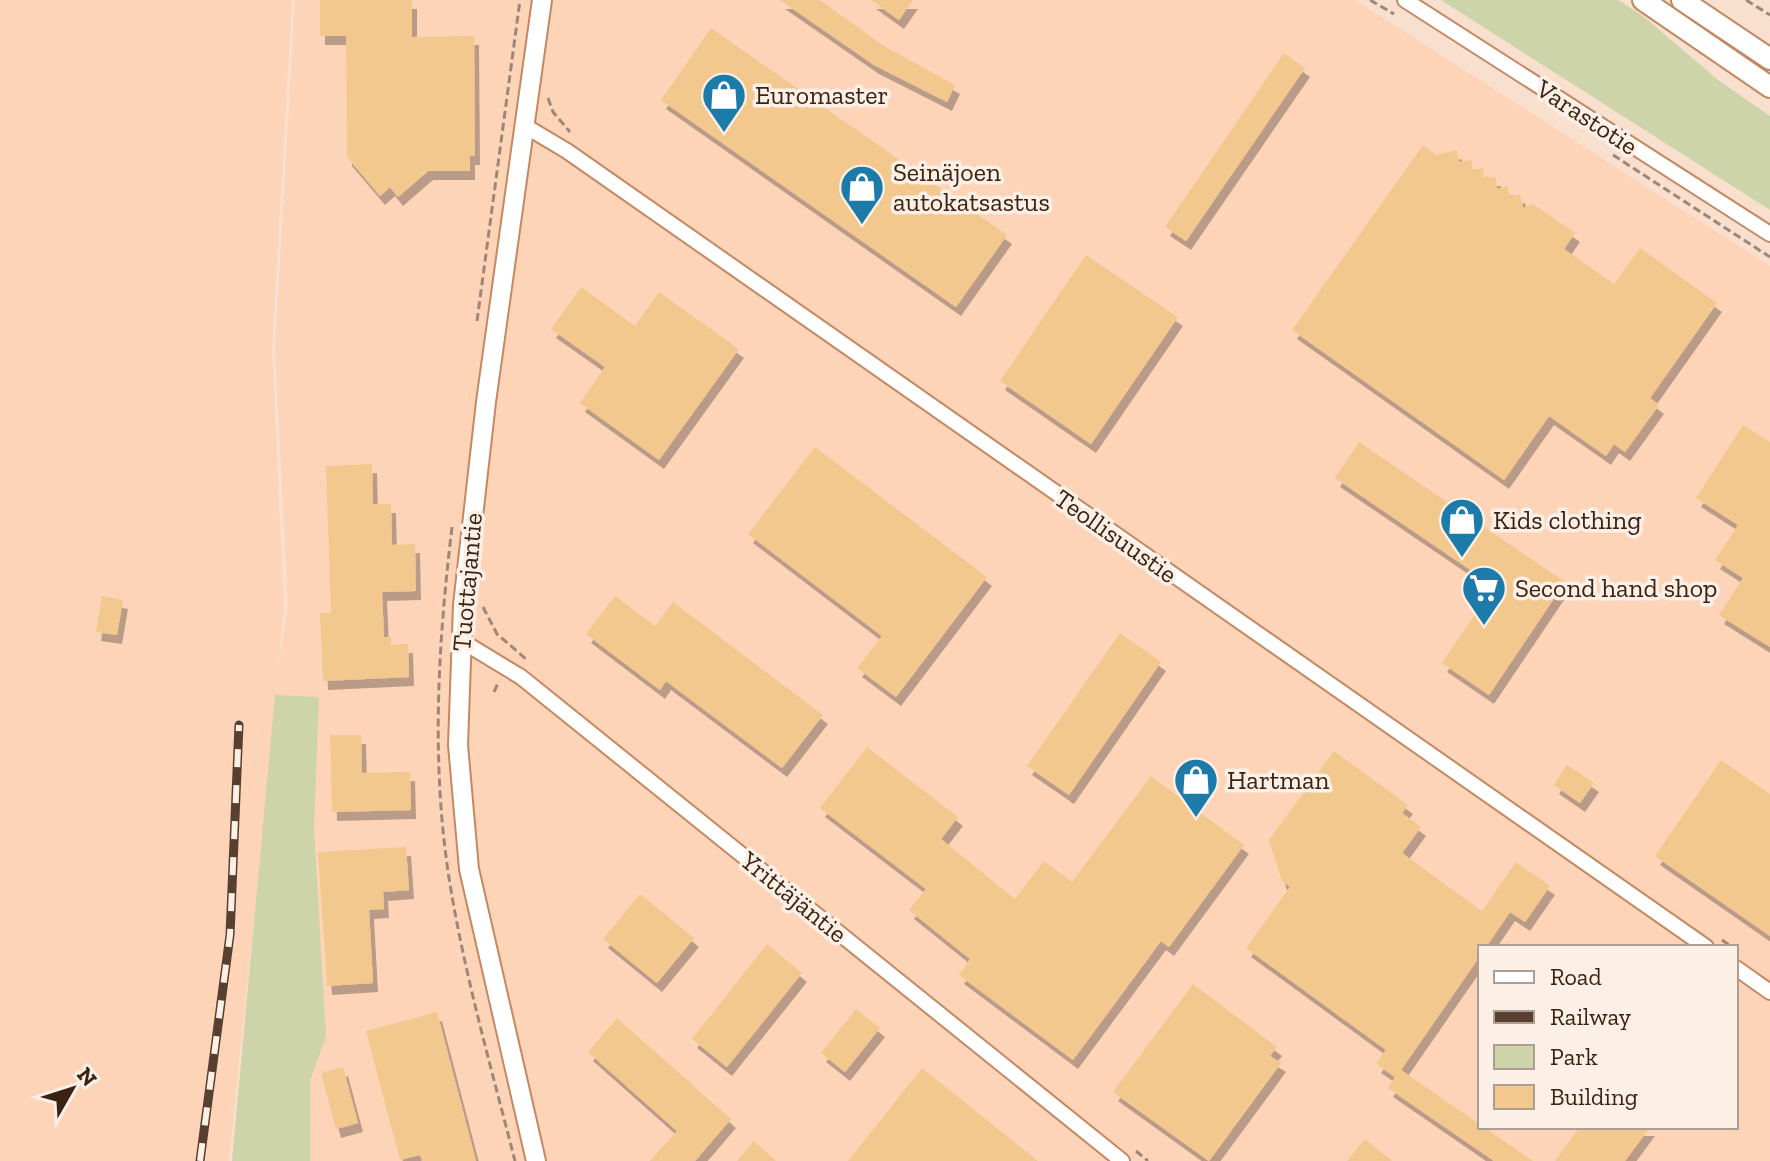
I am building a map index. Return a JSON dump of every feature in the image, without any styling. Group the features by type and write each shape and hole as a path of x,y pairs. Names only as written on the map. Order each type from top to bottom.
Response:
{"main road":[{"path":"1643,0 1770,87"},
{"path":"1682,0 1770,59"}],"street":[{"name":"Tuottajantie","path":"536,1161 469,869 458,745 460,640 486,402 542,0"},
{"name":"Varastotie","path":"1405,0 1770,234"},
{"name":"Teollisuustie","path":"525,126 567,151 1703,945"},
{"name":"Yrittäjäntie","path":"460,640 521,677 1122,1161"},
{"path":"1738,969 1770,992"}],"path":[{"path":"1746,0 1770,15"}],"shaded area":[{"path":"0,0 292,0 272,348 284,608 278,667 288,607 275,348 295,0 1355,0 1770,266 1770,1161 232,1161 256,896 229,1161 0,1161"}],"green space":[{"path":"1441,0 1618,0 1643,16 1718,80 1770,116 1770,210"},
{"path":"275,695 319,697 314,829 326,1036 310,1081 310,1161 232,1161"}],"building":[{"path":"320,0 412,0 412,37 474,36 475,156 470,156 470,171 428,171 398,197 390,187 380,196 347,157 346,36 320,36"},
{"path":"780,0 820,0 884,46 955,85 947,102 874,65"},
{"path":"871,0 913,0 899,20"},
{"path":"711,28 1007,235 956,307 661,100"},
{"path":"1284,53 1305,68 1186,241 1165,227"},
{"path":"1423,145 1436,155 1457,150 1459,162 1472,160 1472,170 1483,168 1484,178 1496,177 1497,189 1508,186 1509,197 1520,194 1523,208 1533,204 1575,233 1564,249 1614,284 1640,248 1717,303 1650,398 1659,405 1625,452 1614,444 1606,456 1549,416 1504,480 1292,330"},
{"path":"1086,255 1178,317 1091,444 1000,381"},
{"path":"581,287 635,326 659,292 739,349 659,460 580,403 605,367 551,329"},
{"path":"1743,425 1770,442 1770,647 1719,615 1743,578 1715,560 1738,525 1696,498"},
{"path":"1359,442 1565,582 1489,695 1442,663 1494,586 1335,478"},
{"path":"815,447 987,577 896,697 857,668 882,636 748,534"},
{"path":"372,464 373,504 391,504 392,545 415,544 416,591 382,592 384,637 391,637 391,645 408,644 409,677 323,681 320,613 331,613 326,466"},
{"path":"102,596 123,600 117,635 96,632"},
{"path":"615,596 655,626 673,602 823,715 782,768 666,681 660,690 586,634"},
{"path":"1120,633 1161,662 1069,795 1027,766"},
{"path":"330,735 361,735 362,773 410,772 411,810 332,812"},
{"path":"867,747 958,817 941,839 1015,899 1044,861 1072,882 1151,776 1244,845 1169,947 1161,941 1073,1060 959,975 970,959 909,910 926,889 820,808"},
{"path":"1334,751 1408,805 1402,813 1421,827 1402,853 1482,911 1516,862 1550,886 1525,922 1510,912 1487,945 1478,945 1478,959 1401,1070 1478,1123 1478,1129 1487,1129 1533,1161 1494,1161 1388,1088 1395,1077 1376,1064 1386,1050 1246,948 1290,887 1282,881 1269,840"},
{"path":"1721,760 1770,794 1770,936 1655,856"},
{"path":"1567,765 1594,783 1580,803 1554,785"},
{"path":"406,847 409,890 383,892 384,909 369,910 373,983 327,986 318,852"},
{"path":"640,894 694,938 657,983 603,939"},
{"path":"767,944 802,973 727,1067 692,1039"},
{"path":"1193,984 1277,1047 1270,1056 1281,1063 1209,1161 1113,1092"},
{"path":"856,1009 880,1028 845,1072 821,1053"},
{"path":"437,1012 476,1161 422,1161 420,1155 400,1160 366,1031"},
{"path":"617,1018 731,1119 695,1161 650,1161 677,1131 588,1052"},
{"path":"343,1067 358,1123 336,1129 321,1073"},
{"path":"922,1068 1038,1161 848,1161"},
{"path":"1579,1129 1649,1129 1625,1161 1555,1161"},
{"path":"1365,1139 1392,1161 1347,1161"},
{"path":"754,1141 776,1161 737,1161"}],"railway":[{"path":"200,1161 230,935 239,725"}],"place":[{"name":"Euromaster","path":"724,134"},
{"name":"Seinäjoen autokatsastus","path":"862,226"},
{"name":"Kids clothing","path":"1462,559"},
{"name":"Second hand shop","path":"1484,627"},
{"name":"Hartman","path":"1196,819"}]}
